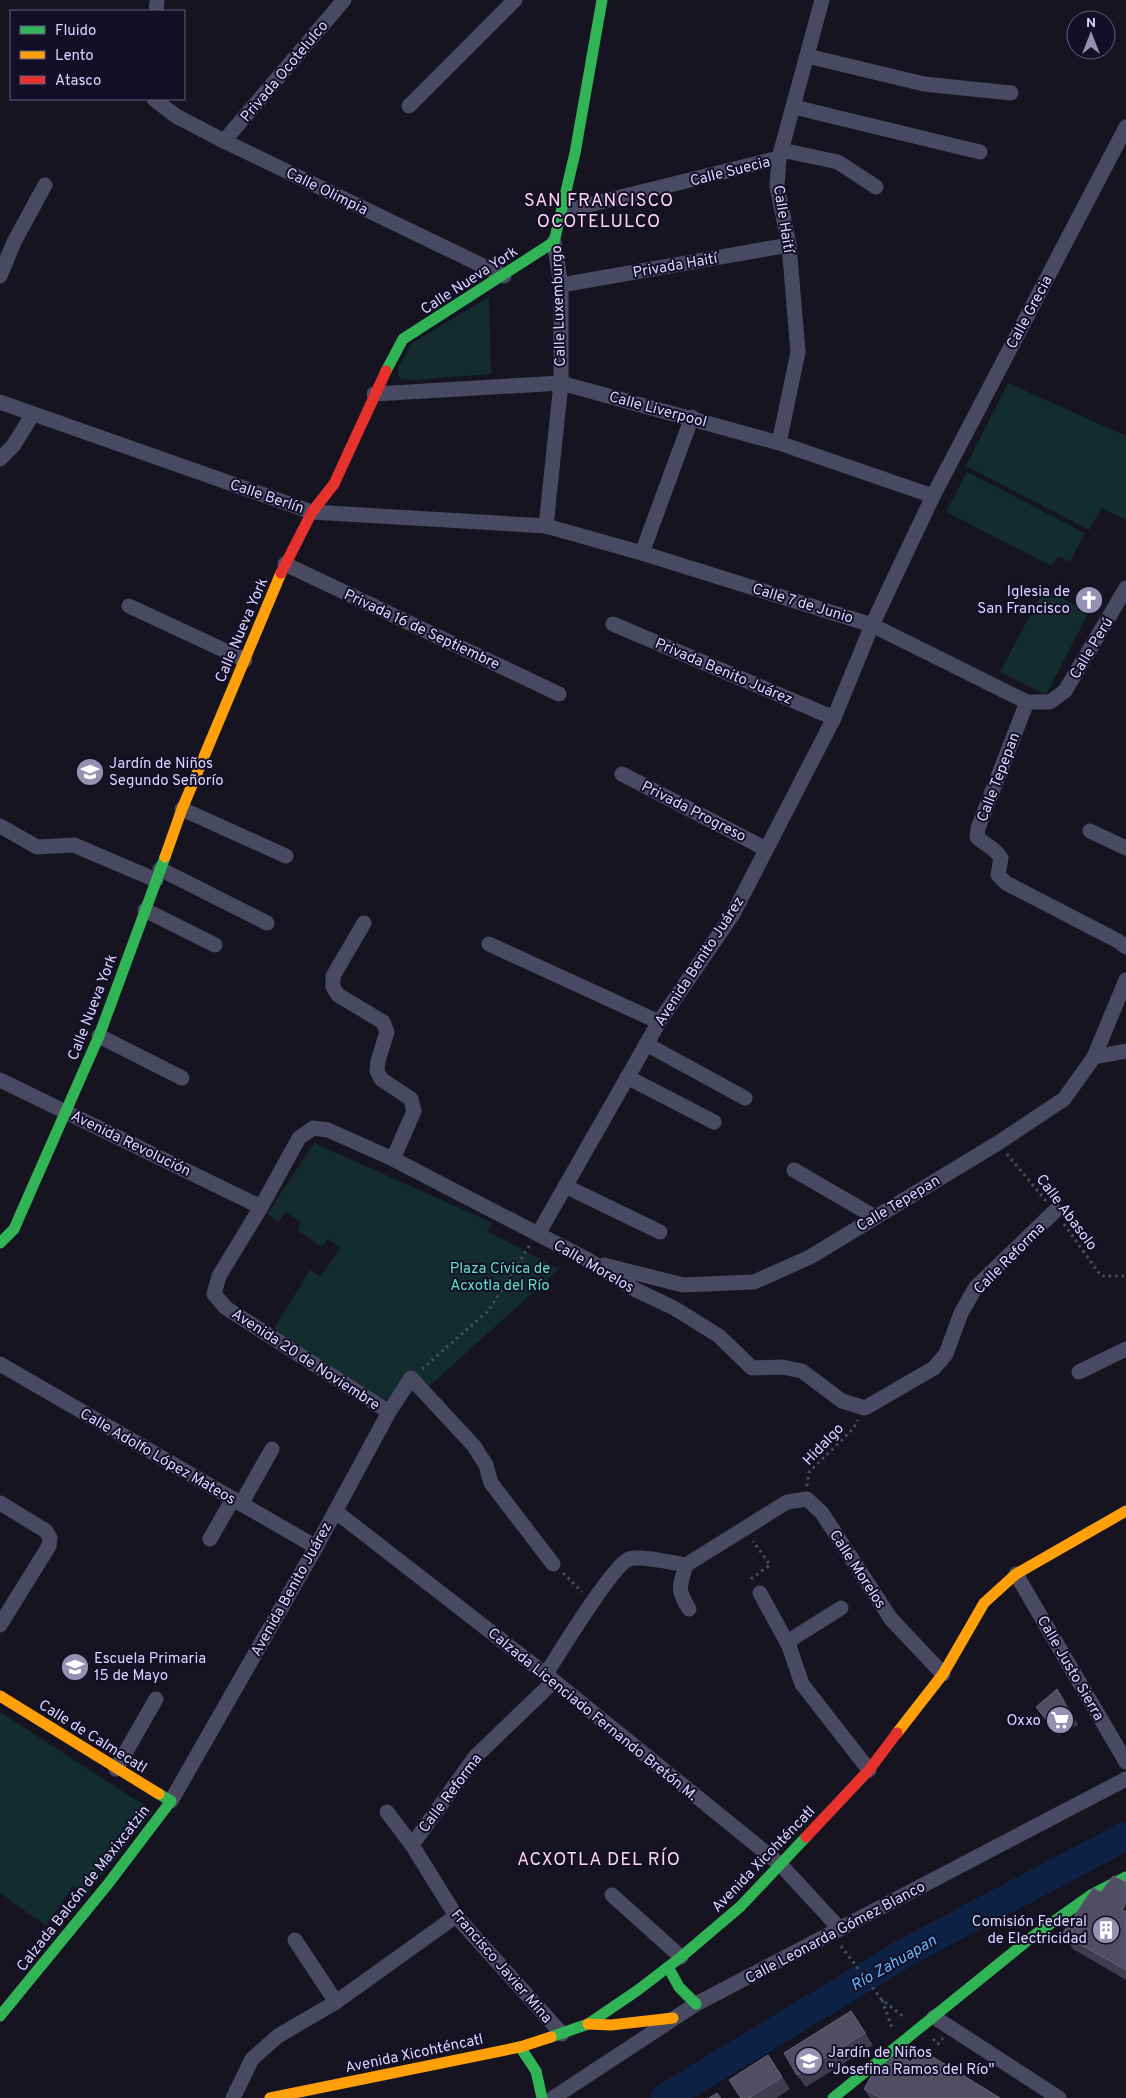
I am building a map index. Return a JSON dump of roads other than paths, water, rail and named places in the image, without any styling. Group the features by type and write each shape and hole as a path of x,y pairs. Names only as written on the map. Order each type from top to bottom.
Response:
{"street":[{"name":"Privada Ocotelulco","path":"224,141 344,0"},
{"path":"409,106 514,0"},
{"name":"Calle Luxemburgo","path":"546,526 561,383 561,286 554,242 564,211 592,44 602,0"},
{"name":"Calle Haití","path":"779,442 798,352 789,245 776,186 780,154 822,0"},
{"path":"807,56 924,84 1011,93"},
{"name":"Calle Olimpia","path":"155,100 176,116 224,141 504,276"},
{"path":"794,107 980,152"},
{"name":"Calle Grecia","path":"872,625 933,496 1126,128"},
{"path":"780,154 838,162 876,187"},
{"name":"Calle Suecia","path":"564,211 780,154"},
{"path":"0,276 14,242 45,185"},
{"name":"Calle Nueva York","path":"0,1243 14,1229 99,1036 182,810 285,564 312,512 334,484 374,394 403,340 554,242"},
{"name":"Privada Haití","path":"561,286 789,245"},
{"name":"Calle Liverpool","path":"374,394 561,383 779,442 933,496"},
{"name":"Calle Berlín","path":"0,402 312,512 546,526"},
{"path":"0,459 13,446 33,414"},
{"path":"642,553 692,417"},
{"name":"Calle 7 de Junio","path":"546,526 642,553 872,625 1026,702 1050,702"},
{"name":"Privada 16 de Septiembre","path":"285,564 559,694"},
{"name":"Calle Perú","path":"1050,702 1065,691 1126,588"},
{"path":"129,606 245,660"},
{"name":"Privada Benito Juárez","path":"613,624 834,718"},
{"name":"Avenida Benito Juárez","path":"538,1234 659,1022 733,914 834,718 872,625"},
{"name":"Calle Tepepan","path":"1026,702 978,828 977,837 996,851 1001,858 998,875 1006,883 1118,941 1126,947"},
{"name":"Privada Progreso","path":"622,774 766,849"},
{"path":"182,810 286,856"},
{"path":"0,826 37,848 74,844 158,874 267,922"},
{"path":"1090,831 1126,848"},
{"path":"145,910 215,945"},
{"path":"364,923 333,976 333,987 338,995 383,1022 387,1032 378,1061 377,1071 381,1079 411,1099 414,1110 393,1159"},
{"path":"489,944 659,1022"},
{"name":"Calle Tepepan","path":"590,1261 682,1285 754,1282 810,1256 998,1143 1064,1099 1094,1057 1126,980"},
{"path":"99,1036 182,1078"},
{"path":"646,1044 745,1098"},
{"path":"1094,1057 1126,1051"},
{"path":"628,1077 714,1122"},
{"name":"Avenida Revolución","path":"0,1080 261,1207"},
{"name":"Calle Morelos","path":"313,1128 328,1130 393,1159 590,1261 636,1290 674,1308 719,1336 752,1368 782,1367 802,1372 842,1401 865,1408"},
{"name":"Avenida 20 de Noviembre","path":"313,1128 299,1138 261,1207 219,1276 214,1294 226,1308 388,1412"},
{"path":"794,1170 875,1217"},
{"path":"565,1186 660,1232"},
{"name":"Calle Reforma","path":"865,1408 934,1368 946,1354 961,1313 976,1287 1055,1212"},
{"path":"1079,1372 1126,1349"},
{"name":"Calle Adolfo López Mateos","path":"0,1364 316,1547"},
{"name":"Avenida Benito Juárez","path":"171,1801 316,1547 388,1412 411,1378 474,1446 486,1464 491,1483 554,1564"},
{"path":"210,1539 272,1449"},
{"name":"Calle Morelos","path":"686,1566 786,1502 806,1499 822,1513 890,1619 942,1674"},
{"path":"0,1504 46,1531 50,1538 49,1546 0,1625"},
{"name":"Calzada Licenciado Fernando Bretón M.","path":"335,1511 550,1678 781,1865 840,1936"},
{"name":"Avenida Xicohténcatl","path":"270,2098 520,2046 562,2034 588,2024 668,1968 741,1906 781,1865 869,1770 942,1674 984,1603 1016,1574 1126,1511"},
{"name":"Calle Reforma","path":"412,1845 475,1757 550,1678 593,1603 621,1564 629,1559 639,1558 686,1566"},
{"path":"686,1566 680,1585 680,1594 690,1609"},
{"name":"Calle Justo Sierra","path":"1016,1574 1126,1762"},
{"path":"760,1593 786,1642 802,1684 869,1770"},
{"path":"786,1642 841,1608"},
{"name":"Calle de Calmecatl","path":"0,1696 116,1769 171,1801"},
{"path":"116,1769 156,1699"},
{"name":"Calle Leonarda Gómez Blanco","path":"553,2098 696,2004 840,1936 1126,1780"},
{"name":"Calzada Balcón de Maxixcatzin","path":"0,2016 108,1884 171,1801"},
{"name":"Francisco Javier Mina","path":"387,1812 412,1845 456,1916 562,2034"},
{"path":"834,2098 1032,1937 1091,1895 1126,1877"},
{"path":"612,1895 681,1957"},
{"path":"233,2098 252,2059 278,2036 336,2002 456,1916"},
{"path":"294,1940 336,2002"},
{"path":"668,1968 679,1987 696,2004"},
{"path":"934,2017 1059,2098"},
{"path":"588,2024 611,2025 673,2018"},
{"path":"520,2046 532,2060 541,2082 542,2098"}],"waterway":[{"name":"Río Zahuapan","path":"665,2098 908,1951 1126,1836"}],"place":[{"name":"Iglesia de San Francisco","path":"1089,600"},
{"name":"Jardín de Niños Segundo Señorío","path":"90,772"},
{"name":"Escuela Primaria 15 de Mayo","path":"75,1667"},
{"name":"Oxxo","path":"1060,1720"},
{"name":"Comisión Federal de Electricidad","path":"1106,1930"},
{"name":"Jardín de Niños \"Josefina Ramos del Río\"","path":"809,2061"}],"district":[{"name":"SAN FRANCISCO OCOTELULCO","path":"599,210"},
{"name":"ACXOTLA DEL RÍO","path":"599,1859"}],"park label":[{"name":"Plaza Cívica de Acxotla del Río","path":"500,1276"}]}
